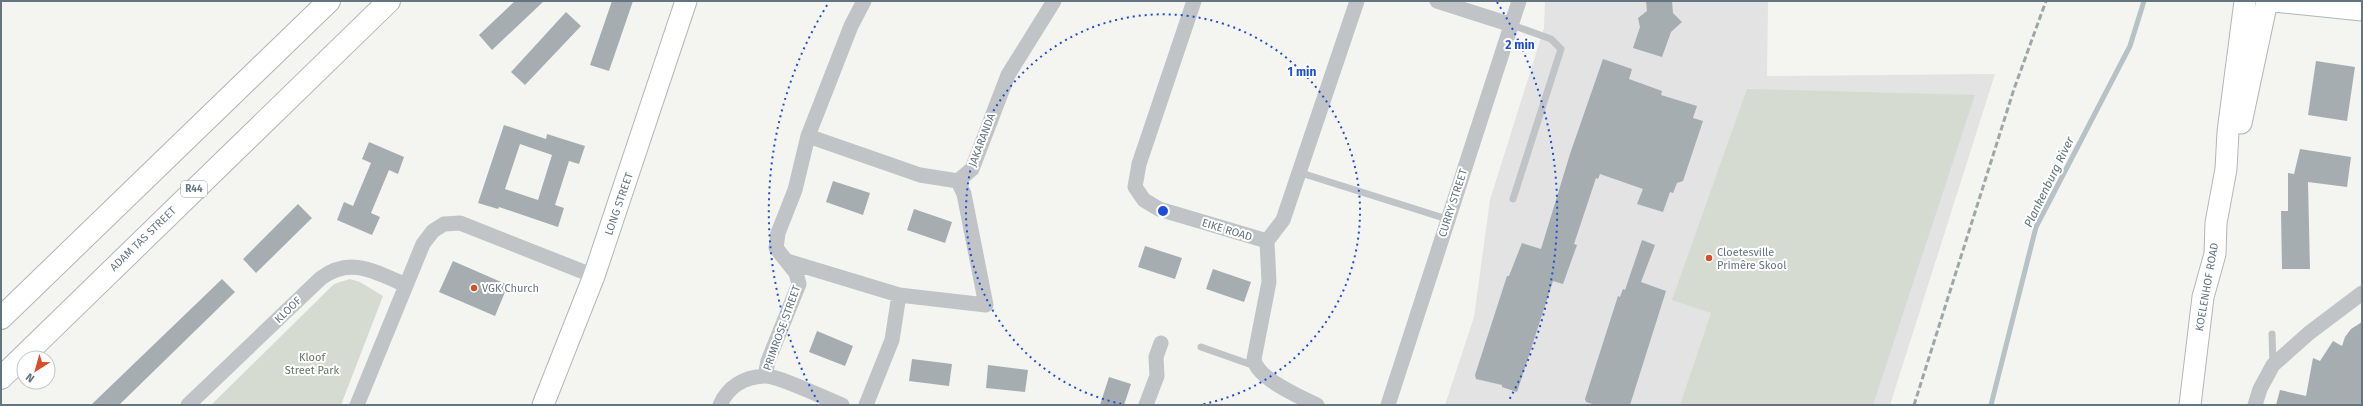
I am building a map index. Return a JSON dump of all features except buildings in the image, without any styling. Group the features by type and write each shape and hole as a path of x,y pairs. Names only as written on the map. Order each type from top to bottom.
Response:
{"main road":[{"path":"1,318 329,1"},
{"name":"ADAM TAS STREET","path":"1,378 388,1"},
{"name":"LONG STREET","path":"543,405 594,276 686,1"},
{"name":"KOELENHOF ROAD","path":"2190,405 2204,297 2215,254 2216,223 2226,168 2228,132 2245,1"},
{"name":"KOELENHOF ROAD","path":"2226,168 2239,134 2267,1"},
{"path":"2273,1 2362,10"}],"street":[{"path":"808,136 920,175 958,181 964,194 986,305 899,295 787,261 776,248 777,240 795,190 808,136 851,26 864,1"},
{"name":"JAKARANDA","path":"958,181 972,169 1008,75 1054,1"},
{"name":"EIKE ROAD","path":"1194,1 1139,164 1135,187 1144,200 1159,209 1267,241 1283,220 1357,1"},
{"path":"1437,1 1512,25"},
{"name":"CURRY STREET","path":"1388,405 1447,219 1519,1"},
{"path":"357,405 417,256 433,231 444,224 460,223 594,276"},
{"path":"1267,241 1268,282 1254,359 1255,366 1260,372 1279,384 1317,405"},
{"name":"PRIMROSE STREET","path":"765,376 768,361 799,284 796,273 787,261"},
{"name":"KLOOF","path":"188,405 321,278 332,270 355,266 377,272 406,285"},
{"path":"2255,405 2260,389 2273,365 2309,333 2362,293"},
{"path":"866,405 892,340 899,295"},
{"path":"1146,405 1157,376 1156,356 1161,343"},
{"name":"PRIMROSE STREET","path":"720,405 731,389 744,380 765,376 842,405"}],"lane":[{"path":"1512,25 1551,39 1561,49 1513,199"},
{"path":"1298,172 1447,219"},
{"path":"2272,334 2273,365"},
{"path":"1201,347 1255,366"}],"shaded area":[{"name":"Cloetesville Primêre Skool","path":"1545,1 1768,1 1767,76 1995,74 1890,405 1445,405 1474,317 1490,200 1544,28"}],"green space":[{"path":"1747,89 1975,95 1873,405 1680,405 1711,313 1672,300"},
{"name":"Kloof Street Park","path":"350,279 360,282 383,296 341,405 211,405 334,284"}],"waterway":[{"name":"Plankenburg River","path":"1991,405 2036,227 2130,46 2144,1"}],"railway":[{"path":"1914,405 2014,89 2046,1"}],"place":[{"name":"Cloetesville Primêre Skool","path":"1709,258"},
{"name":"VGK Church","path":"474,288"}]}
